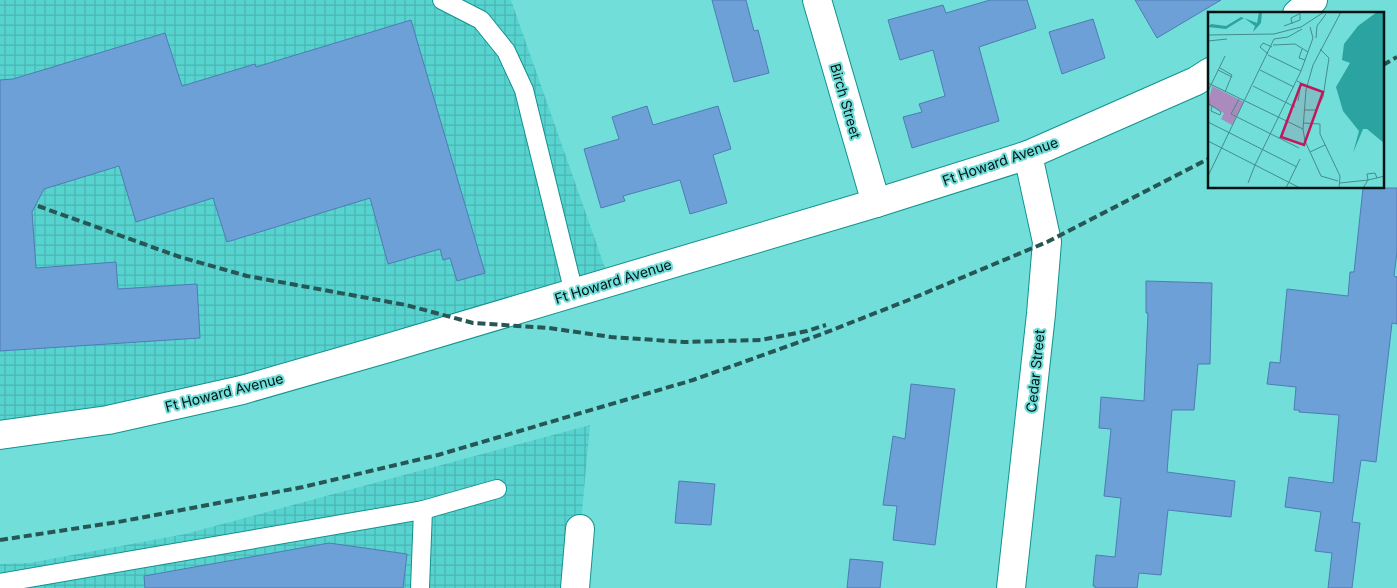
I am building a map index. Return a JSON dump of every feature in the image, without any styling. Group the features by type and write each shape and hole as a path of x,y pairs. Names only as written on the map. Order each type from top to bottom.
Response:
{"street":[{"name":"Birch Street","path":"817,0 876,203"},
{"path":"1299,12 1313,0"},
{"name":"Ft Howard Avenue","path":"0,435 108,420 242,390 876,203 1028,154 1196,81 1208,73"},
{"name":"Cedar Street","path":"1011,588 1047,242 1028,154"},
{"path":"575,588 580,529"}],"lane":[{"path":"442,0 481,20 506,50 524,90 574,293"},
{"path":"0,583 423,510 497,490"},
{"path":"420,588 423,510"}],"shaded area":[{"path":"0,0 511,0 610,282 473,323 0,435"},
{"path":"590,425 575,588 0,588 0,564 29,563 185,534"}],"building":[{"path":"712,0 746,0 754,31 758,30 769,73 734,82"},
{"path":"990,0 1027,0 1036,28 979,47 999,121 912,148 903,117 922,112 919,104 945,96 933,50 900,60 888,20 943,5 946,13"},
{"path":"1135,0 1221,0 1157,38"},
{"path":"1093,19 1105,58 1062,74 1049,32"},
{"path":"411,20 485,273 457,281 450,258 443,260 440,249 388,264 370,198 227,242 213,198 136,222 119,166 44,189 32,212 36,268 116,262 118,289 197,284 200,338 0,351 0,80 13,79 165,33 182,86 255,64 256,67"},
{"path":"647,106 653,125 718,106 731,149 713,155 727,203 690,214 680,180 623,196 625,201 601,208 584,149 619,139 612,117"},
{"path":"1397,188 1397,252 1394,276 1397,277 1397,324 1392,323 1376,462 1361,460 1352,522 1360,523 1352,588 1328,588 1332,553 1315,551 1321,512 1285,507 1289,477 1333,483 1339,415 1294,410 1296,387 1267,384 1270,362 1280,363 1287,289 1348,296 1350,272 1354,272 1363,189"},
{"path":"1146,281 1212,283 1210,364 1198,364 1194,410 1172,410 1167,472 1235,481 1231,517 1168,510 1161,575 1139,573 1137,588 1095,588 1093,586 1096,555 1115,557 1121,498 1104,496 1111,429 1099,428 1101,397 1144,401 1148,313 1146,313"},
{"path":"911,384 955,389 935,545 893,540 897,506 883,505 893,436 905,439"},
{"path":"679,481 715,484 711,525 675,523"},
{"path":"329,543 407,554 403,588 145,588 144,576"},
{"path":"850,559 883,562 880,588 847,588"}],"railway":[{"path":"1384,64 1397,57"},
{"path":"0,540 118,522 303,487 438,455 693,380 822,334 1047,242 1208,159"},
{"path":"38,206 180,257 247,276 406,305 473,323 549,328 611,337 684,342 761,340 807,331 826,325"}]}
